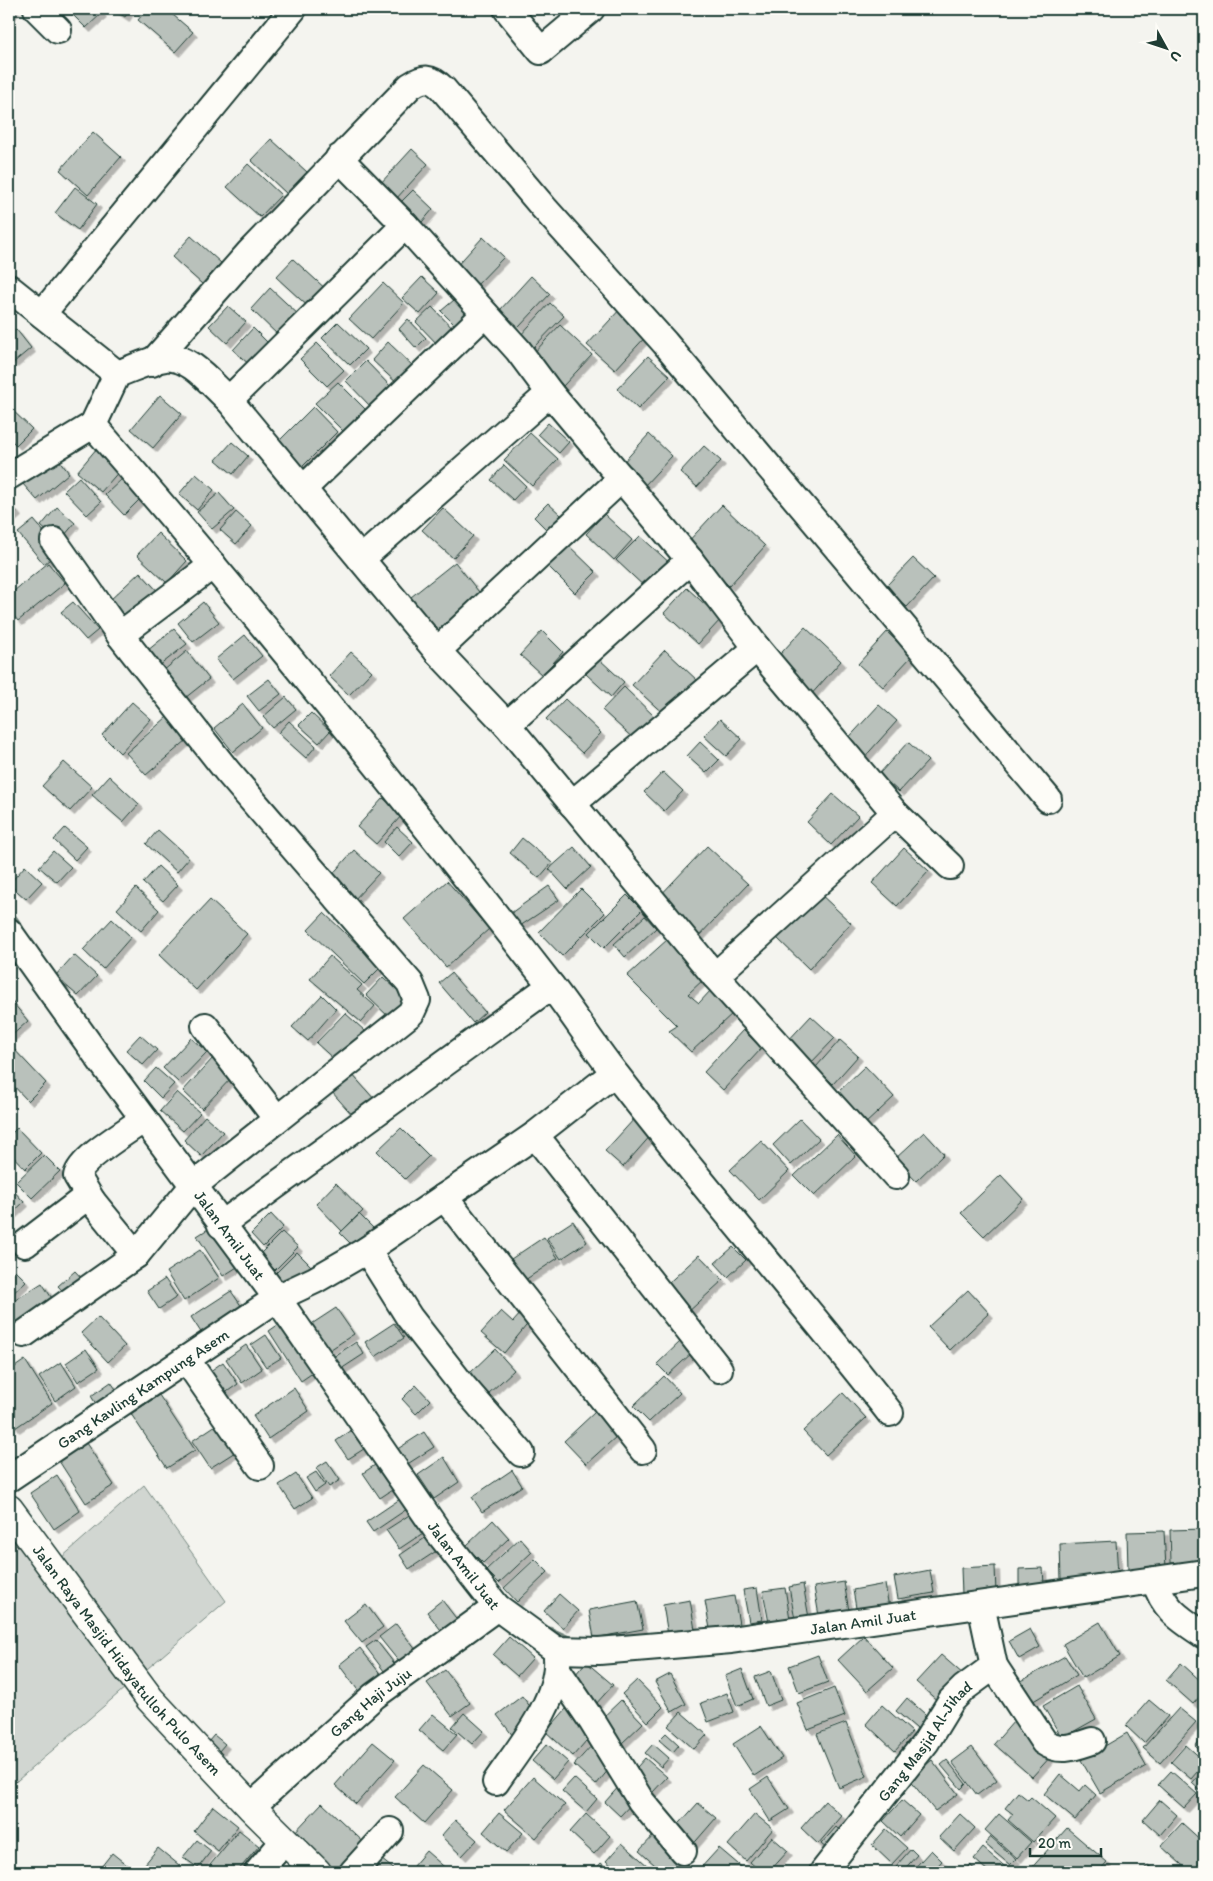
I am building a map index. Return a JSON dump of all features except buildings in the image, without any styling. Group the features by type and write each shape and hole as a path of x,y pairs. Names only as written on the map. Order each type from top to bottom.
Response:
{"street":[{"path":"37,9 58,30"},
{"path":"42,314 293,9"},
{"path":"507,9 541,50 590,9"},
{"path":"152,363 249,254 339,158 410,86 418,80 430,78 439,85 544,208 665,343 946,680 1048,799"},
{"path":"339,158 405,226 518,350 550,393 690,560 757,648 896,813 950,866"},
{"path":"229,400 405,226"},
{"path":"9,288 117,374"},
{"path":"304,488 485,314"},
{"path":"9,476 93,425 117,374 164,358 174,358 186,363 229,400 304,488 437,651 507,725 715,976 896,1176"},
{"path":"361,559 550,393"},
{"path":"93,425 213,565 551,986 614,1073 697,1178 890,1413"},
{"path":"437,651 622,478"},
{"path":"24,1334 136,1255 198,1183 411,1013 417,1000 414,989 227,771 120,635 54,541"},
{"path":"507,725 690,560"},
{"path":"120,635 213,565"},
{"path":"572,804 757,648"},
{"path":"715,976 896,813"},
{"name":"Jalan Amil Juat","path":"9,932 144,1119 198,1183 280,1297 438,1533 498,1607 557,1660 599,1651 731,1640 1204,1573"},
{"path":"226,1222 551,986"},
{"path":"205,1026 277,1119"},
{"name":"Gang Kavling Kampung Asem","path":"9,1478 280,1297 367,1250 535,1135 614,1073"},
{"path":"136,1255 92,1201 77,1176 78,1170 144,1119"},
{"path":"535,1135 719,1369"},
{"path":"444,1197 643,1450"},
{"path":"25,1244 77,1202 85,1198 92,1201"},
{"path":"367,1250 409,1317 462,1385 521,1453"},
{"path":"186,1359 260,1466"},
{"name":"Jalan Raya Masjid Hidayatulloh Pulo Asem","path":"9,1509 150,1699 251,1807 317,1872"},
{"path":"1155,1580 1160,1596 1166,1605 1181,1619 1204,1635"},
{"path":"981,1604 994,1666 1044,1742 1053,1748 1070,1748 1092,1741"},
{"name":"Gang Haji Juju","path":"251,1807 374,1696 498,1607"},
{"path":"496,1782 542,1710 557,1660"},
{"path":"557,1660 641,1801 683,1851"},
{"name":"Gang Masjid Al-Jihad","path":"823,1872 926,1742 951,1701 964,1688 994,1666"},
{"path":"353,1872 390,1831"},
{"path":"258,1872 284,1841"}],"shaded area":[{"path":"144,1485 226,1601 11,1786 9,1780 9,1536 19,1533 44,1573"}],"waterway":[{"path":"9,911 20,927"},
{"path":"549,1630 571,1640"}]}
